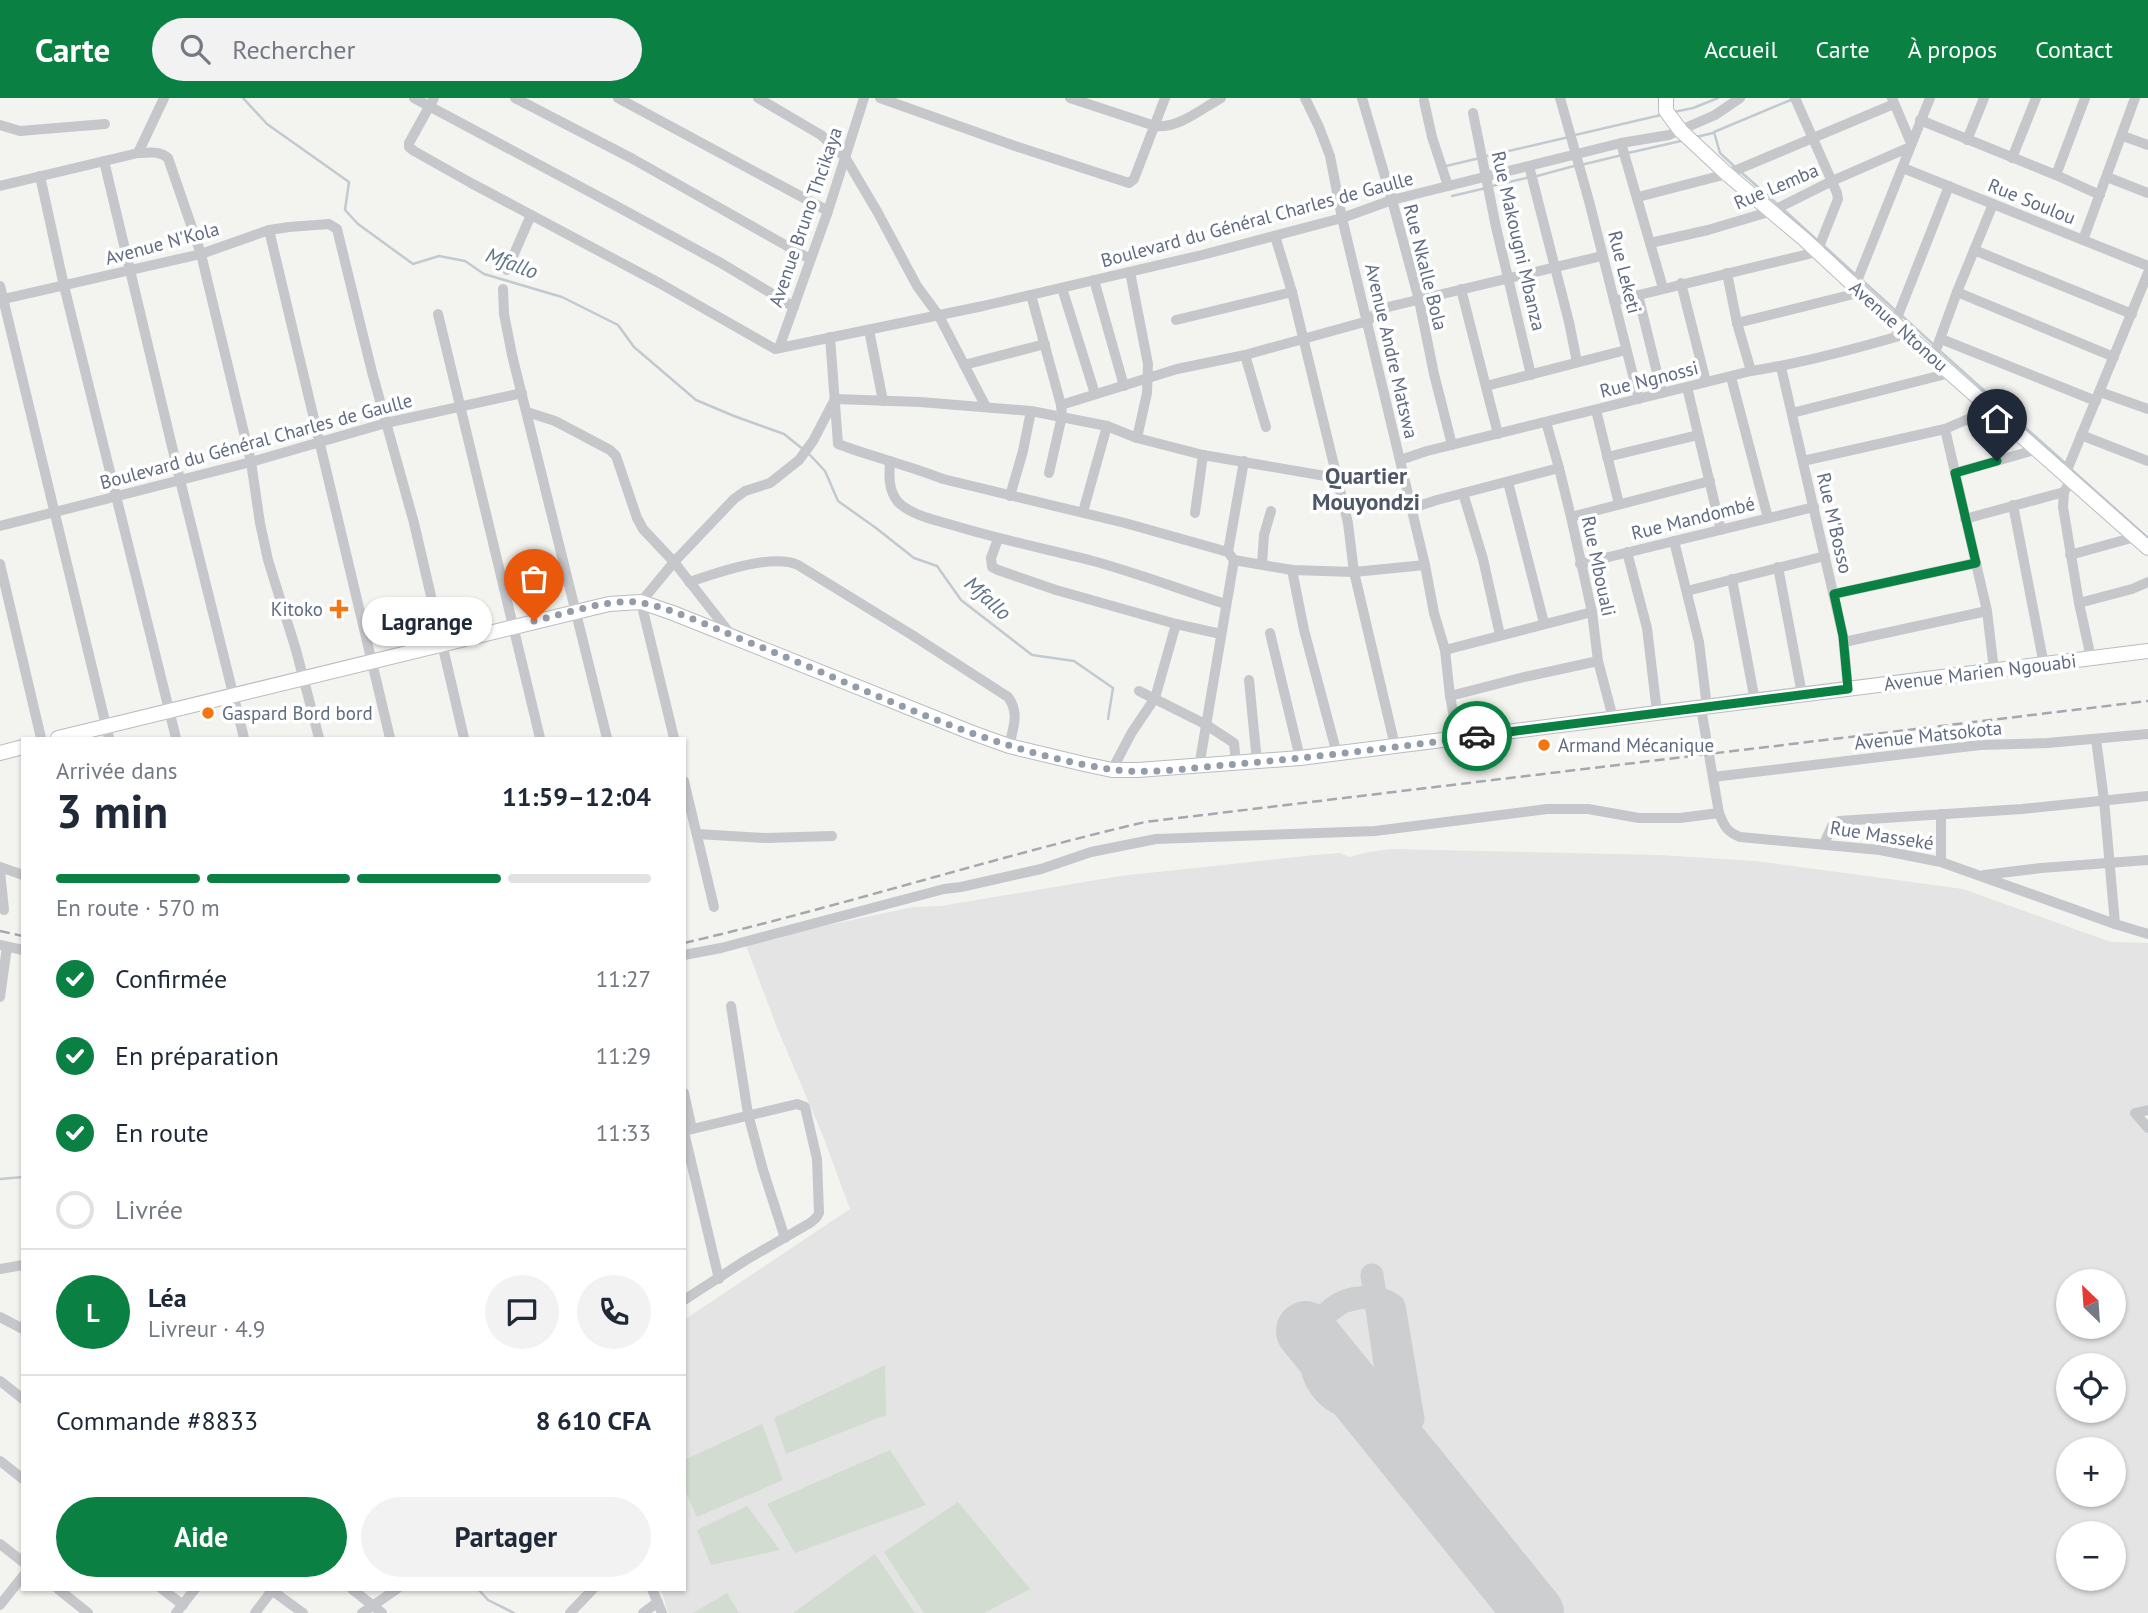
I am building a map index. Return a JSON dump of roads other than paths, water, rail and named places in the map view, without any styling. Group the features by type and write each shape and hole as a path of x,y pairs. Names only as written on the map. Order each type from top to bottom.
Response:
{"street":[{"path":"138,153 164,98"},
{"path":"414,98 432,101 474,131 710,257 794,307"},
{"path":"515,98 633,159 810,259"},
{"path":"618,98 828,211"},
{"path":"758,98 821,135 845,157 917,286 939,316 986,407"},
{"name":"Avenue Bruno Thcikaya","path":"777,348 828,211 864,98"},
{"path":"880,98 1129,183 1132,182 1165,98"},
{"path":"1070,98 1155,126 1170,127 1221,98"},
{"name":"Avenue Andre Matswa","path":"1304,98 1320,127 1330,156 1342,218 1412,508 1434,613 1445,650 1458,739"},
{"name":"Rue Nkalle Bola","path":"1362,98 1419,300 1431,363 1452,445"},
{"name":"Rue Leketi","path":"1560,98 1577,154 1639,399"},
{"name":"Avenue Ntonou","path":"1665,98 1666,111 1681,131 1727,174 2038,449 2067,483 2148,548"},
{"name":"Boulevard du Général Charles de Gaulle","path":"777,348 939,316 1130,272 1342,218 1392,200 1485,176 1660,137 1681,131 1715,115 1741,98"},
{"path":"1614,301 1817,252 1838,199 1796,98"},
{"path":"1737,323 1858,289 1930,98"},
{"path":"1967,140 1984,98"},
{"path":"2012,158 2036,98"},
{"path":"2056,175 2085,98"},
{"path":"2083,240 2135,98"},
{"path":"432,101 408,146 422,157 777,348"},
{"path":"1424,101 1448,186"},
{"path":"1638,197 1727,174 1893,101 1911,145"},
{"name":"Rue Makougni Mbanza","path":"1473,113 1531,375"},
{"path":"1920,120 2100,195"},
{"path":"0,125 20,131 105,124"},
{"path":"2123,136 2148,145"},
{"path":"1621,144 1662,288"},
{"name":"Rue Lemba","path":"1650,243 1708,230 1772,211 1911,145"},
{"path":"0,186 138,153 156,152 163,154 170,162 201,254 251,462 265,548 319,737"},
{"path":"104,161 244,737"},
{"path":"1529,166 1577,362"},
{"name":"Rue Soulou","path":"1903,167 2148,266"},
{"path":"40,176 64,286 176,737"},
{"path":"2108,177 2148,193"},
{"path":"1895,323 1949,186"},
{"path":"1933,358 1993,204"},
{"path":"507,270 531,215"},
{"name":"Avenue N'Kola","path":"2,300 201,254 269,230 329,224 337,229 386,423"},
{"path":"269,230 390,737"},
{"path":"1275,236 1292,292 1348,523 1354,572 1395,746"},
{"path":"1974,250 2132,314"},
{"path":"1062,411 1095,394 1177,369 1245,355 1367,321 1388,307 1602,256"},
{"path":"1130,272 1149,364 1147,394 1137,438"},
{"path":"2091,658 2063,507 2081,435 2148,273"},
{"path":"1727,274 1751,371"},
{"path":"1094,280 1124,386"},
{"path":"1681,283 1706,382"},
{"path":"0,286 107,733"},
{"path":"1062,288 1095,394"},
{"path":"503,289 507,328 522,393 607,737"},
{"path":"1461,289 1498,434"},
{"path":"1176,320 1292,292"},
{"path":"1957,292 2114,357"},
{"path":"1031,295 1062,411 1049,473"},
{"path":"1638,295 1662,393"},
{"path":"438,314 540,737"},
{"path":"869,330 883,401"},
{"name":"Rue Ngnossi","path":"1400,460 1427,451 1751,371 1781,367 1906,334"},
{"path":"830,337 836,443 867,455 943,479 1083,512 1231,556 1292,570 1354,572 1425,565"},
{"path":"1941,339 2098,397 2148,409"},
{"path":"964,365 1045,344"},
{"path":"1486,386 1626,350"},
{"path":"1245,355 1266,428"},
{"name":"Rue M'Bosso","path":"1781,367 1844,642 1848,689"},
{"path":"1792,413 1950,373"},
{"path":"1731,377 1768,518"},
{"path":"1687,387 1721,530"},
{"name":"Boulevard du Général Charles de Gaulle","path":"0,526 251,462 386,423 522,393"},
{"path":"835,399 1062,411 1137,438 1203,455 1337,478"},
{"path":"674,737 641,603 674,562 734,499 756,486 770,483 799,460 813,442 835,399"},
{"path":"1803,461 1945,429 1991,409"},
{"path":"1596,410 1619,504"},
{"path":"1010,496 1031,411"},
{"path":"527,412 555,421 610,450 619,462 643,529 674,562 732,636"},
{"name":"Rue Mbouali","path":"1546,422 1571,517 1592,612 1598,661 1613,718"},
{"path":"386,423 414,523 464,737"},
{"path":"1083,512 1107,426"},
{"path":"1945,429 1987,611 1994,670"},
{"path":"1607,457 1698,435"},
{"path":"2081,435 2148,461"},
{"path":"1955,473 2038,449"},
{"path":"1195,513 1203,455"},
{"path":"890,461 893,494 907,509 928,518 998,539 1094,562 1226,604"},
{"path":"1199,767 1226,604 1244,461"},
{"path":"1412,508 1559,468"},
{"path":"1571,517 1710,481"},
{"path":"1508,482 1544,624"},
{"path":"1965,519 2013,506 2067,483"},
{"path":"1463,493 1483,559 1500,635"},
{"path":"2013,506 2044,664"},
{"name":"Rue Mandombé","path":"1580,564 1814,507"},
{"path":"1262,564 1264,536 1271,511"},
{"path":"2070,555 2135,537"},
{"path":"998,539 990,558 992,567 998,570 1056,590 1220,634"},
{"path":"686,955 721,948 944,889 1041,869 1083,854 1156,839 1375,831 1547,809 1588,809 1639,818 1680,818 1718,813 1704,707 1699,642 1674,541"},
{"path":"1627,552 1647,628 1657,712"},
{"path":"1687,591 1825,556"},
{"path":"689,582 727,570 778,560 798,565 1008,697 1016,713 1009,746"},
{"path":"1834,594 1976,563"},
{"path":"0,564 41,737"},
{"path":"1778,567 1802,694"},
{"path":"1292,570 1304,630 1337,754"},
{"path":"1732,579 1755,701"},
{"path":"2079,603 2148,582"},
{"name":"Avenue Marien Ngouabi","path":"68,737 107,733 234,694 608,604 641,603 732,636 1009,746 1112,770 1199,767 1337,754 2148,651"},
{"path":"1844,642 1987,611"},
{"path":"1445,650 1592,612"},
{"path":"1112,770 1132,732 1155,698 1176,624"},
{"path":"1270,633 1300,758"},
{"path":"1450,696 1598,661"},
{"path":"1249,680 1257,762"},
{"path":"1139,691 1205,724 1234,743 1237,764"},
{"name":"Avenue Matsokota","path":"1713,778 1980,745 2047,743 2148,734"},
{"path":"2096,739 2111,863 2115,924"},
{"path":"0,753 21,748"},
{"path":"686,789 714,907"},
{"path":"1824,844 1832,826 1839,821 2022,809 2148,796"},
{"name":"Rue Masseké","path":"1718,813 1731,834 1740,837 1880,850 1941,862 2148,934"},
{"path":"1941,814 1941,862"},
{"path":"697,834 766,838 832,836"},
{"path":"1979,876 2041,868 2148,860"},
{"path":"4,910 0,869 21,874"},
{"path":"0,997 4,946"},
{"path":"732,1006 748,1114 785,1238"},
{"path":"686,1299 719,1279 746,1260 816,1219 817,1159 806,1107 797,1104 687,1131 719,1279"},
{"path":"2148,1110 2135,1113 2148,1128"},
{"path":"0,1269 21,1265"},
{"path":"0,1317 21,1328"},
{"path":"0,1381 21,1397"},
{"path":"0,1461 21,1477"},
{"path":"0,1544 21,1560"},
{"path":"0,1605 21,1579"},
{"path":"61,1591 89,1613"},
{"path":"164,1591 180,1609 194,1591"},
{"path":"256,1613 271,1591"},
{"path":"273,1591 303,1613"},
{"path":"354,1591 382,1613"},
{"path":"362,1613 394,1591"},
{"path":"570,1613 591,1591"},
{"path":"643,1613 660,1607 653,1591"}],"waterway":[{"name":"Mfallo","path":"243,98 267,124 349,182 345,210 358,224 413,264 439,256 465,261 484,274 562,297 618,325 634,347 696,400 784,434 804,450"},
{"path":"1674,112 1718,98"},
{"path":"1734,166 1720,153 1714,132 1793,99"},
{"path":"1575,135 1661,115"},
{"path":"1696,137 1713,133"},
{"path":"1487,156 1569,137"},
{"path":"1628,153 1681,141"},
{"path":"1581,165 1622,155"},
{"path":"1446,166 1480,158"},
{"path":"1537,176 1574,166"},
{"path":"1742,173 1776,203"},
{"path":"1492,186 1530,177"},
{"path":"1452,196 1486,188"},
{"path":"1784,210 1818,241"},
{"path":"1823,245 1857,276"},
{"path":"1862,280 1896,311"},
{"path":"1901,315 1935,346"},
{"path":"1940,351 2065,463"},
{"name":"Mfallo","path":"810,455 825,471 838,501 914,558 937,566 961,600 1032,655 1074,661 1113,688 1108,719"},
{"path":"2072,470 2148,538"},
{"path":"0,1179 21,1177"},
{"path":"480,1591 488,1600 514,1613"}],"railway":[{"path":"686,942 1145,822 2148,701"},
{"path":"0,931 21,936"}],"place":[{"name":"Kitoko","path":"339,609"},
{"name":"Lagrange","path":"534,621"},
{"name":"Gaspard Bord bord","path":"208,713"},
{"name":"Armand Mécanique","path":"1544,745"}],"district":[{"name":"Quartier Mouyondzi","path":"1366,488"}]}
